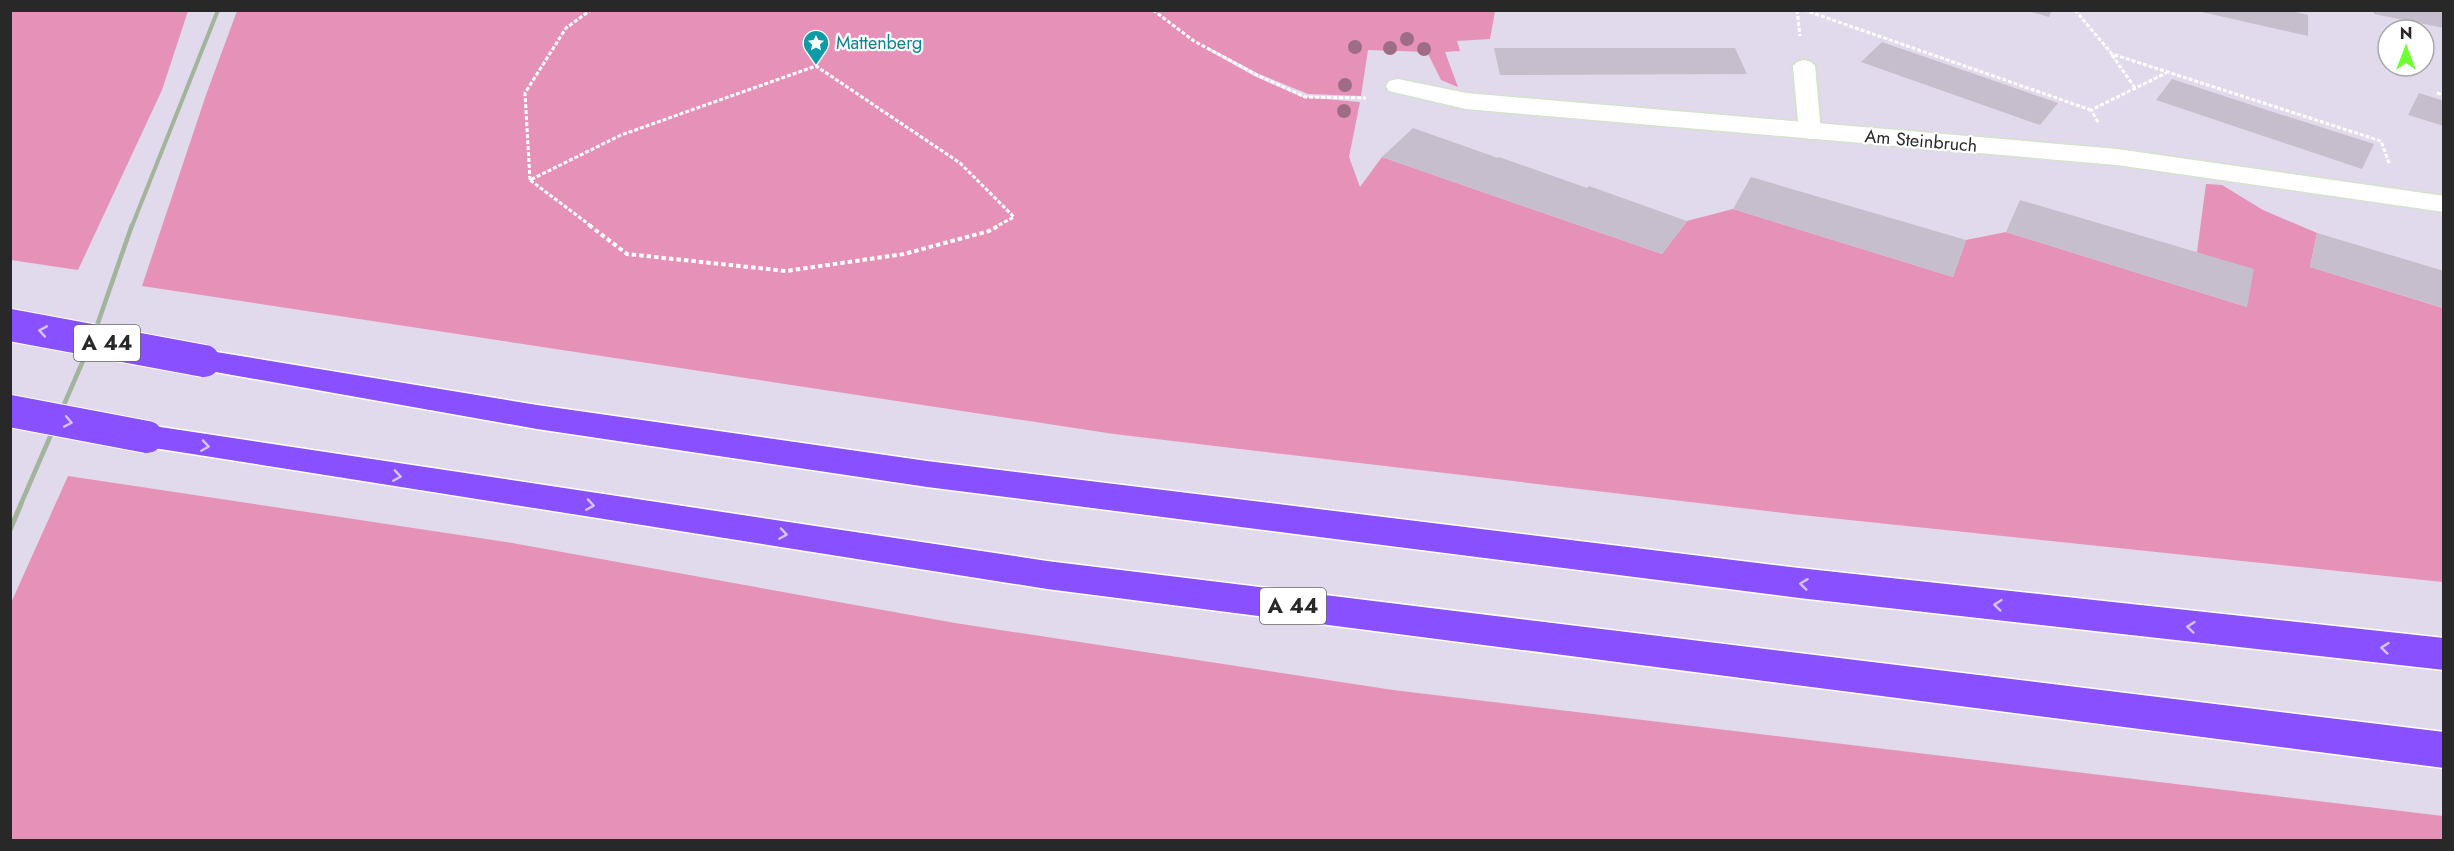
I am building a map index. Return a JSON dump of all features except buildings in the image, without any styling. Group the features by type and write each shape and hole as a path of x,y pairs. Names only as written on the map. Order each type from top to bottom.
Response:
{"highway":[{"name":"A 44","path":"10,325 537,417 927,474 1788,582 2444,654"},
{"name":"A 44","path":"10,411 147,437 1047,575 2444,750"}],"street":[{"name":"Am Steinbruch","path":"1398,86 1466,101 2117,157 2444,204"}],"lane":[{"path":"1804,66 1810,132"}],"path":[{"path":"530,180 621,135 816,66 960,163 1014,217 989,231 904,254 786,271 627,254 530,180 525,93 566,28 591,10"},
{"path":"1153,10 1194,41 1257,75 1305,97 1361,99 1398,86"},
{"path":"1804,10 2091,110 2117,157"},
{"path":"2075,10 2112,54 2135,88"},
{"path":"2112,54 2381,141 2401,198"},
{"path":"2091,110 2167,72"},
{"path":"2437,93 2444,95"}],"shaded area":[{"path":"10,11 188,11 162,90 78,270 11,260"},
{"path":"237,11 1495,11 1490,39 1457,41 1460,51 1445,52 1458,87 1441,80 1427,52 1368,50 1361,96 1308,94 1259,74 1208,47 1208,50 1254,76 1302,97 1360,102 1349,157 1360,187 1382,157 1662,254 1687,221 1733,209 1953,277 1966,240 2006,232 2247,307 2197,252 2206,184 2222,185 2263,210 2317,233 2310,267 2443,308 2443,582 1792,514 1114,434 142,286 206,95"},
{"path":"68,476 506,542 955,623 1393,690 2443,816 2443,840 11,840 11,603"}],"railway":[{"path":"132,226 218,10"},
{"path":"20,506 92,340 132,225"},
{"path":"10,530 21,504"}],"place":[{"name":"Mattenberg","path":"816,66"}]}
